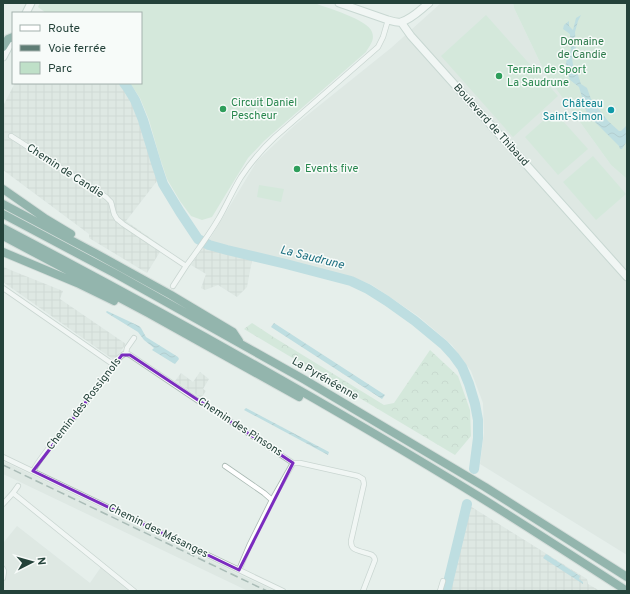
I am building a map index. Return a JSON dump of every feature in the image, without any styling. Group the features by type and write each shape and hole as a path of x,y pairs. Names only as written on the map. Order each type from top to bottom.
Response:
{"highway":[{"path":"3,47 8,39 12,37"},
{"path":"3,189 90,246 95,253"},
{"path":"3,204 171,295 233,332 241,344"},
{"name":"La Pyrénéenne","path":"3,214 116,274 305,380 485,487 627,578"},
{"name":"La Pyrénéenne","path":"3,228 158,311 310,397 483,499 627,591"},
{"path":"3,236 148,313 301,398 310,397"},
{"path":"3,252 77,283 138,312 148,313"}],"street":[{"path":"339,3 395,22 401,22 413,16 429,3"},
{"path":"173,286 202,245 220,216 240,178 251,162 275,137 378,47 383,37 388,20"},
{"name":"Boulevard de Thibaud","path":"401,22 411,36 627,277"},
{"path":"3,57 12,39"},
{"name":"Chemin de Candie","path":"12,136 106,197 111,202 114,214 118,219 186,266"},
{"path":"3,288 114,365"},
{"name":"Chemin des Rossignols","path":"33,471 114,365 122,355 126,353 127,348 134,338"},
{"name":"Chemin des Pinsons","path":"126,353 293,463 272,500 239,570"},
{"name":"Chemin des Mésanges","path":"3,457 283,591"},
{"path":"293,463 300,463 358,476 363,479 364,484 351,545 353,548 372,555 375,560 363,591"},
{"path":"225,466 272,500"},
{"path":"3,504 18,486"},
{"path":"13,493 134,591"},
{"path":"3,569 3,578"},
{"path":"440,591 443,581"}],"highlighted area":[{"path":"122,355 130,355 293,463 239,570 33,471"}],"shaded area":[{"path":"441,3 513,3 546,75 611,165 627,179 627,555 480,464 484,433 483,403 471,371 452,345 418,316 372,285 353,277 208,242 257,161 295,125 391,48"},
{"path":"14,84 121,84 127,91 139,115 157,181 126,221 163,247 147,273 89,238 89,234 3,170 3,106"},
{"path":"204,246 252,260 247,287 237,297 218,285 205,290 201,288 206,274 191,265"},
{"path":"3,267 63,291 60,299 126,344 114,360 3,282"},
{"path":"200,372 209,379 203,389 206,391 201,398 175,381 181,373 193,382"},
{"path":"3,461 275,591 248,591 3,474"},
{"path":"470,506 587,579 588,584 600,591 450,591"},
{"path":"17,526 90,583 101,567 131,591 3,591 3,567 5,564 3,563 3,541 4,542"}],"green space":[{"name":"Circuit Daniel Pescheur","path":"40,3 314,3 346,14 363,23 369,27 373,38 366,52 264,141 248,158 212,217 202,220 191,216 167,179 149,120 140,98 131,84 142,84 142,12 45,12 38,7"},
{"name":"Domaine de Candie","path":"513,3 627,3 627,179 611,165 546,75"},
{"name":"Terrain de Sport La Saudrune","path":"486,15 558,96 513,137 441,56"},
{"path":"554,111 588,149 558,175 525,137"},
{"path":"593,156 626,194 596,220 563,182"},
{"path":"259,185 284,189 281,202 257,197"},
{"path":"252,323 384,405 394,403 430,350 458,376 470,410 471,436 455,455 244,329"}],"water":[{"path":"581,15 575,32 576,51 572,58 573,65 581,84 587,88 591,99 608,121 619,131 627,125 627,141 622,149 620,149 619,146 587,114 579,87 570,80 566,65 567,56 571,51 570,34 563,29 564,25 569,21 569,26 573,30 576,18"},
{"path":"107,311 139,326 146,337 179,359 175,364 152,350 154,348 144,340 138,332 107,313"},
{"path":"274,323 385,395 382,399 271,327"},
{"path":"246,408 329,452 328,455 244,410"},
{"path":"546,554 580,576 579,579 583,582 583,584 543,558"}],"waterway":[{"name":"La Saudrune","path":"125,84 135,100 143,120 163,184 198,239 209,245 227,250 351,281 368,289 415,321 444,345 454,356 462,367 469,384 478,420 478,438 474,469"},
{"name":"La Saudrune","path":"446,591 467,504"}],"railway":[{"path":"3,465 267,591"}],"place":[{"name":"Terrain de Sport La Saudrune","path":"499,76"},
{"name":"Circuit Daniel Pescheur","path":"223,109"},
{"name":"Château Saint-Simon","path":"611,110"},
{"name":"Events five","path":"297,169"}]}
